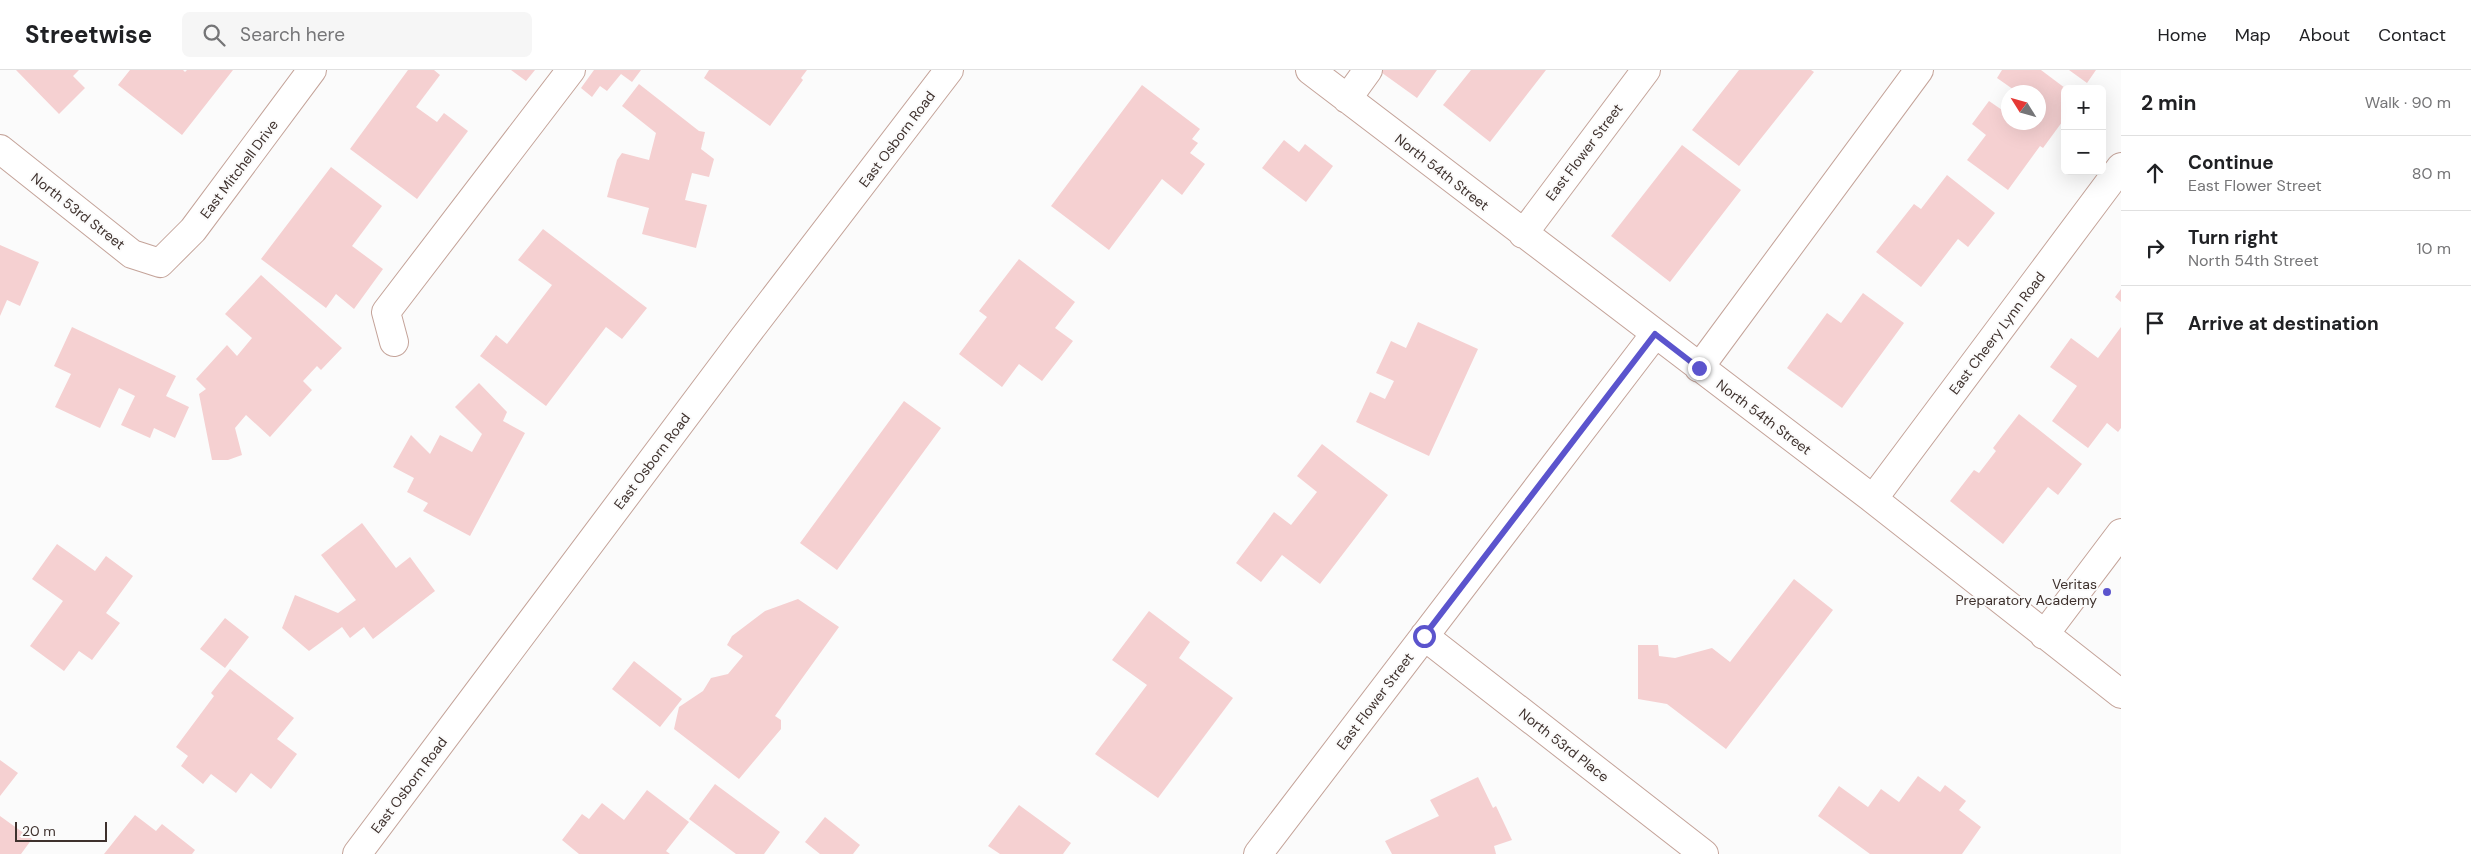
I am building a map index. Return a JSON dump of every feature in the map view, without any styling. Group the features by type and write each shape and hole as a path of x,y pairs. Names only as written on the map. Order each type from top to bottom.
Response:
{"street":[{"name":"East Mitchell Drive","path":"160,263 193,230 312,70"},
{"path":"394,342 386,312 572,70"},
{"name":"East Osborn Road","path":"357,854 732,354 949,70"},
{"name":"North 54th Street","path":"1310,70 1872,499 2121,694"},
{"path":"1347,99 1368,70"},
{"name":"East Flower Street","path":"1523,234 1646,70"},
{"path":"1699,368 1919,70"},
{"name":"North 53rd Street","path":"0,149 132,254 160,263"},
{"name":"East Cheery Lynn Road","path":"1872,499 2121,167"},
{"name":"East Flower Street","path":"1258,854 1655,334"},
{"path":"2044,634 2121,533"},
{"name":"North 53rd Place","path":"1424,636 1704,854"}],"building":[{"path":"16,70 79,70 73,76 85,88 59,114"},
{"path":"130,70 183,70 185,72 187,70 233,70 182,135 118,85"},
{"path":"408,70 434,70 440,75 416,107 437,122 444,113 468,131 417,199 350,149"},
{"path":"511,70 535,70 526,81"},
{"path":"594,70 641,70 632,82 621,74 607,91 600,86 592,97 581,88"},
{"path":"709,70 807,70 801,78 803,80 770,126 704,78"},
{"path":"1378,70 1437,70 1417,98"},
{"path":"1471,70 1546,70 1490,142 1443,105"},
{"path":"1739,70 1811,70 1814,72 1739,166 1692,130"},
{"path":"2002,70 2041,70 2061,85 2061,123 2043,148 2040,146 2008,190 1967,160 1986,135 1972,124 1989,101 2001,109 2001,130 2046,130 2046,85 2007,85 1997,78"},
{"path":"2069,70 2096,70 2087,83"},
{"path":"639,84 699,131 705,132 701,149 714,159 709,177 692,173 685,200 707,205 696,248 642,234 649,208 607,197 617,160 622,153 649,160 656,133 622,106"},
{"path":"1142,85 1200,129 1192,139 1198,143 1190,153 1205,164 1182,195 1162,179 1109,250 1051,206"},
{"path":"1284,140 1299,152 1305,144 1333,166 1306,202 1262,168"},
{"path":"1682,145 1741,190 1670,282 1611,236"},
{"path":"331,167 382,206 352,246 383,269 354,309 336,294 326,308 261,259"},
{"path":"1947,175 1995,213 1968,247 1958,239 1921,287 1876,252 1914,204 1921,209"},
{"path":"543,229 647,308 622,339 606,327 546,406 480,356 496,335 507,344 552,285 518,260"},
{"path":"0,245 39,262 20,306 7,300 0,316"},
{"path":"1019,259 1075,302 1055,328 1073,341 1042,381 1019,364 1002,387 959,354 987,317 979,311"},
{"path":"261,275 342,348 321,370 317,366 303,381 312,390 270,437 246,415 235,428 242,455 228,460 212,460 199,394 206,389 196,379 227,345 237,356 252,338 225,314"},
{"path":"2121,289 2121,302 2115,297"},
{"path":"1863,293 1904,323 1842,408 1787,368 1827,313 1841,323"},
{"path":"1418,322 1478,349 1429,456 1356,422 1370,392 1385,399 1394,381 1376,373 1391,341 1406,348"},
{"path":"72,327 176,376 166,396 189,407 175,438 154,428 150,438 121,425 135,396 119,388 100,428 55,407 71,374 54,366"},
{"path":"2121,327 2121,428 2118,432 2107,423 2088,448 2052,421 2077,386 2050,367 2071,338 2098,358"},
{"path":"479,383 507,412 503,421 525,433 470,536 423,511 428,503 407,492 414,478 393,467 411,435 430,454 440,435 472,452 482,434 455,407"},
{"path":"904,401 941,428 837,570 800,543"},
{"path":"2019,414 2082,464 2058,495 2048,487 2003,544 1950,501 1974,470 1979,473 1996,451 1993,448"},
{"path":"1322,444 1388,495 1320,584 1282,555 1261,582 1236,563 1274,512 1291,525 1317,492 1297,476"},
{"path":"362,523 396,568 410,557 435,591 373,639 364,627 350,638 342,627 309,651 282,628 295,595 338,613 356,600 321,555"},
{"path":"57,544 95,571 106,556 133,576 106,613 120,623 92,660 79,651 64,671 30,646 63,601 32,579"},
{"path":"1794,579 1833,610 1726,749 1667,704 1638,699 1638,645 1658,645 1659,656 1675,658 1712,648 1730,662"},
{"path":"798,599 839,627 775,716 781,720 781,729 739,779 674,729 679,707 703,691 711,678 728,674 743,656 727,645 732,636 765,611"},
{"path":"1149,611 1190,642 1179,658 1233,698 1158,798 1095,754 1147,685 1112,660"},
{"path":"225,618 249,637 225,668 200,649"},
{"path":"634,661 682,699 660,727 612,689"},
{"path":"230,669 294,718 277,739 297,754 271,789 251,773 236,793 211,774 203,784 181,766 188,756 176,747 214,696 211,693"},
{"path":"0,760 18,773 0,796"},
{"path":"1918,776 1940,792 1945,785 1966,801 1959,810 1981,827 1962,854 1870,854 1818,816 1839,786 1868,807 1881,789 1899,802"},
{"path":"1478,777 1493,808 1496,806 1512,840 1494,846 1496,854 1392,854 1385,841 1439,816 1430,800"},
{"path":"715,784 780,832 764,854 736,854 689,819"},
{"path":"647,790 689,822 666,851 670,854 579,854 562,840 582,814 589,819 602,803 624,820"},
{"path":"1019,805 1071,843 1063,854 1000,854 988,846"},
{"path":"135,815 156,831 162,824 195,850 192,854 104,854"},
{"path":"0,816 32,839 21,854 0,854"},
{"path":"825,817 860,845 853,854 820,854 805,842"}],"place":[{"name":"Veritas Preparatory Academy","path":"2107,592"}],"route":[{"path":"1424,636 1655,334 1699,368"}]}
